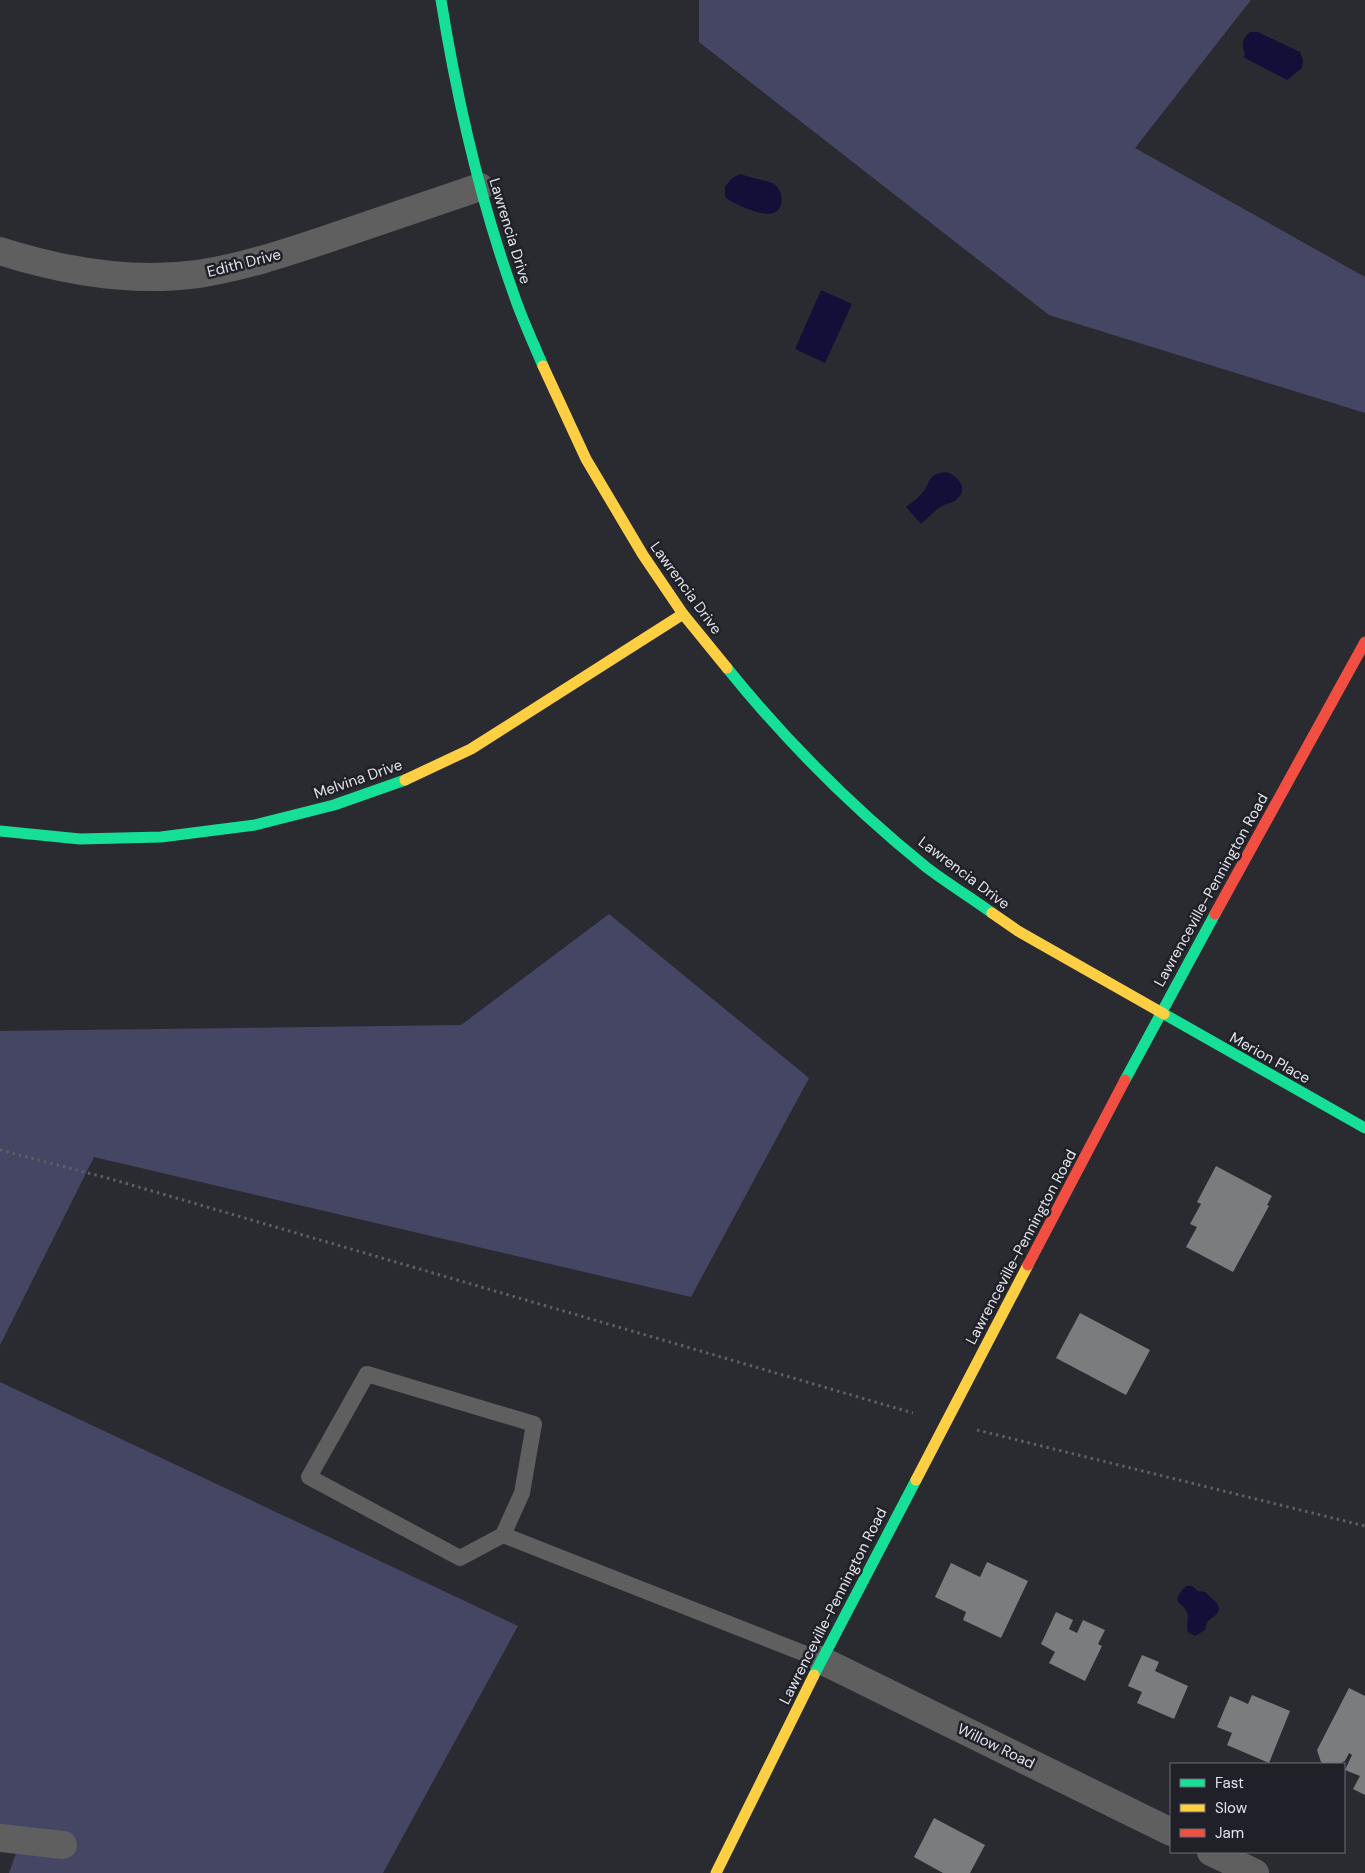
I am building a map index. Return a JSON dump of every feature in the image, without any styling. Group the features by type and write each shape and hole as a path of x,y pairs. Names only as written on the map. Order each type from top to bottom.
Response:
{"street":[{"name":"Lawrencia Drive","path":"442,0 447,38 480,188 514,296 548,379 586,459 643,555 683,614 764,714 843,794 927,867 1018,931 1160,1013"},
{"name":"Edith Drive","path":"0,251 80,272 138,277 197,274 254,263 480,188"},
{"name":"Melvina Drive","path":"0,831 80,839 161,837 255,825 334,805 398,783 471,749 683,614"},
{"name":"Lawrenceville-Pennington Road","path":"716,1873 821,1660 1160,1013 1365,642"},
{"name":"Merion Place","path":"1160,1013 1365,1128"},
{"name":"Willow Road","path":"821,1660 1170,1832"},
{"path":"0,1838 63,1845"},
{"path":"1213,1853 1255,1873"}],"lane":[{"path":"503,1535 522,1493 534,1424 367,1374 309,1477 460,1558 503,1535 821,1660"}],"path":[{"path":"0,1150 111,1179 946,1423 1002,1435 1365,1526"}],"shaded area":[{"path":"699,0 1251,0 1135,148 1365,277 1365,413 1049,315 699,42"},
{"path":"1250,32 1258,32 1300,52 1303,60 1302,68 1287,80 1243,57 1245,54 1243,42"},
{"path":"740,174 774,184 780,192 782,202 778,210 769,214 759,213 725,197 725,187 732,178"},
{"path":"821,290 852,304 825,363 795,349"},
{"path":"947,472 961,483 962,491 960,495 955,500 939,508 921,524 906,507 922,493 934,475"},
{"path":"609,914 809,1078 691,1297 94,1157 0,1345 0,1031 461,1025"},
{"path":"0,1382 518,1626 383,1873 9,1873 16,1853 0,1843"},
{"path":"1186,1586 1192,1586 1198,1591 1205,1592 1217,1603 1219,1609 1217,1614 1207,1622 1205,1630 1195,1636 1188,1632 1187,1611 1178,1600 1180,1592"}],"building":[{"path":"1216,1166 1272,1196 1267,1205 1269,1206 1233,1272 1186,1247 1197,1227 1190,1224 1201,1204 1197,1202"},
{"path":"1080,1313 1150,1350 1126,1395 1056,1358"},
{"path":"987,1562 1028,1581 1001,1638 963,1620 966,1612 935,1597 951,1563 980,1577"},
{"path":"1056,1612 1073,1620 1069,1629 1077,1633 1083,1620 1105,1630 1098,1644 1102,1646 1085,1681 1049,1663 1055,1652 1041,1644"},
{"path":"1142,1655 1159,1662 1155,1671 1188,1686 1174,1719 1137,1703 1142,1692 1128,1686"},
{"path":"1349,1688 1365,1696 1365,1795 1353,1789 1360,1776 1345,1770 1352,1755 1349,1753 1345,1761 1340,1763 1323,1763 1317,1750"},
{"path":"1252,1695 1290,1711 1269,1763 1227,1745 1232,1733 1217,1727 1230,1696 1248,1704"},
{"path":"934,1818 985,1845 970,1873 943,1873 914,1857"}],"traffic: fast":[{"path":"441,0 462,112 490,223 524,322 543,366"},
{"path":"727,668 773,722 821,773 872,821 926,867 992,913"},
{"path":"0,831 80,839 161,837 255,825 334,805 405,780"},
{"path":"1125,1080 1215,914"},
{"path":"1164,1014 1365,1128"},
{"path":"814,1675 916,1480"}],"traffic: slow":[{"path":"543,366 586,459 643,555 683,614 727,668"},
{"path":"405,780 471,749 683,614"},
{"path":"992,913 1018,931 1164,1014"},
{"path":"916,1480 1028,1265"},
{"path":"716,1873 814,1675"}],"traffic: jam":[{"path":"1215,914 1365,642"},
{"path":"1028,1265 1125,1080"}]}
